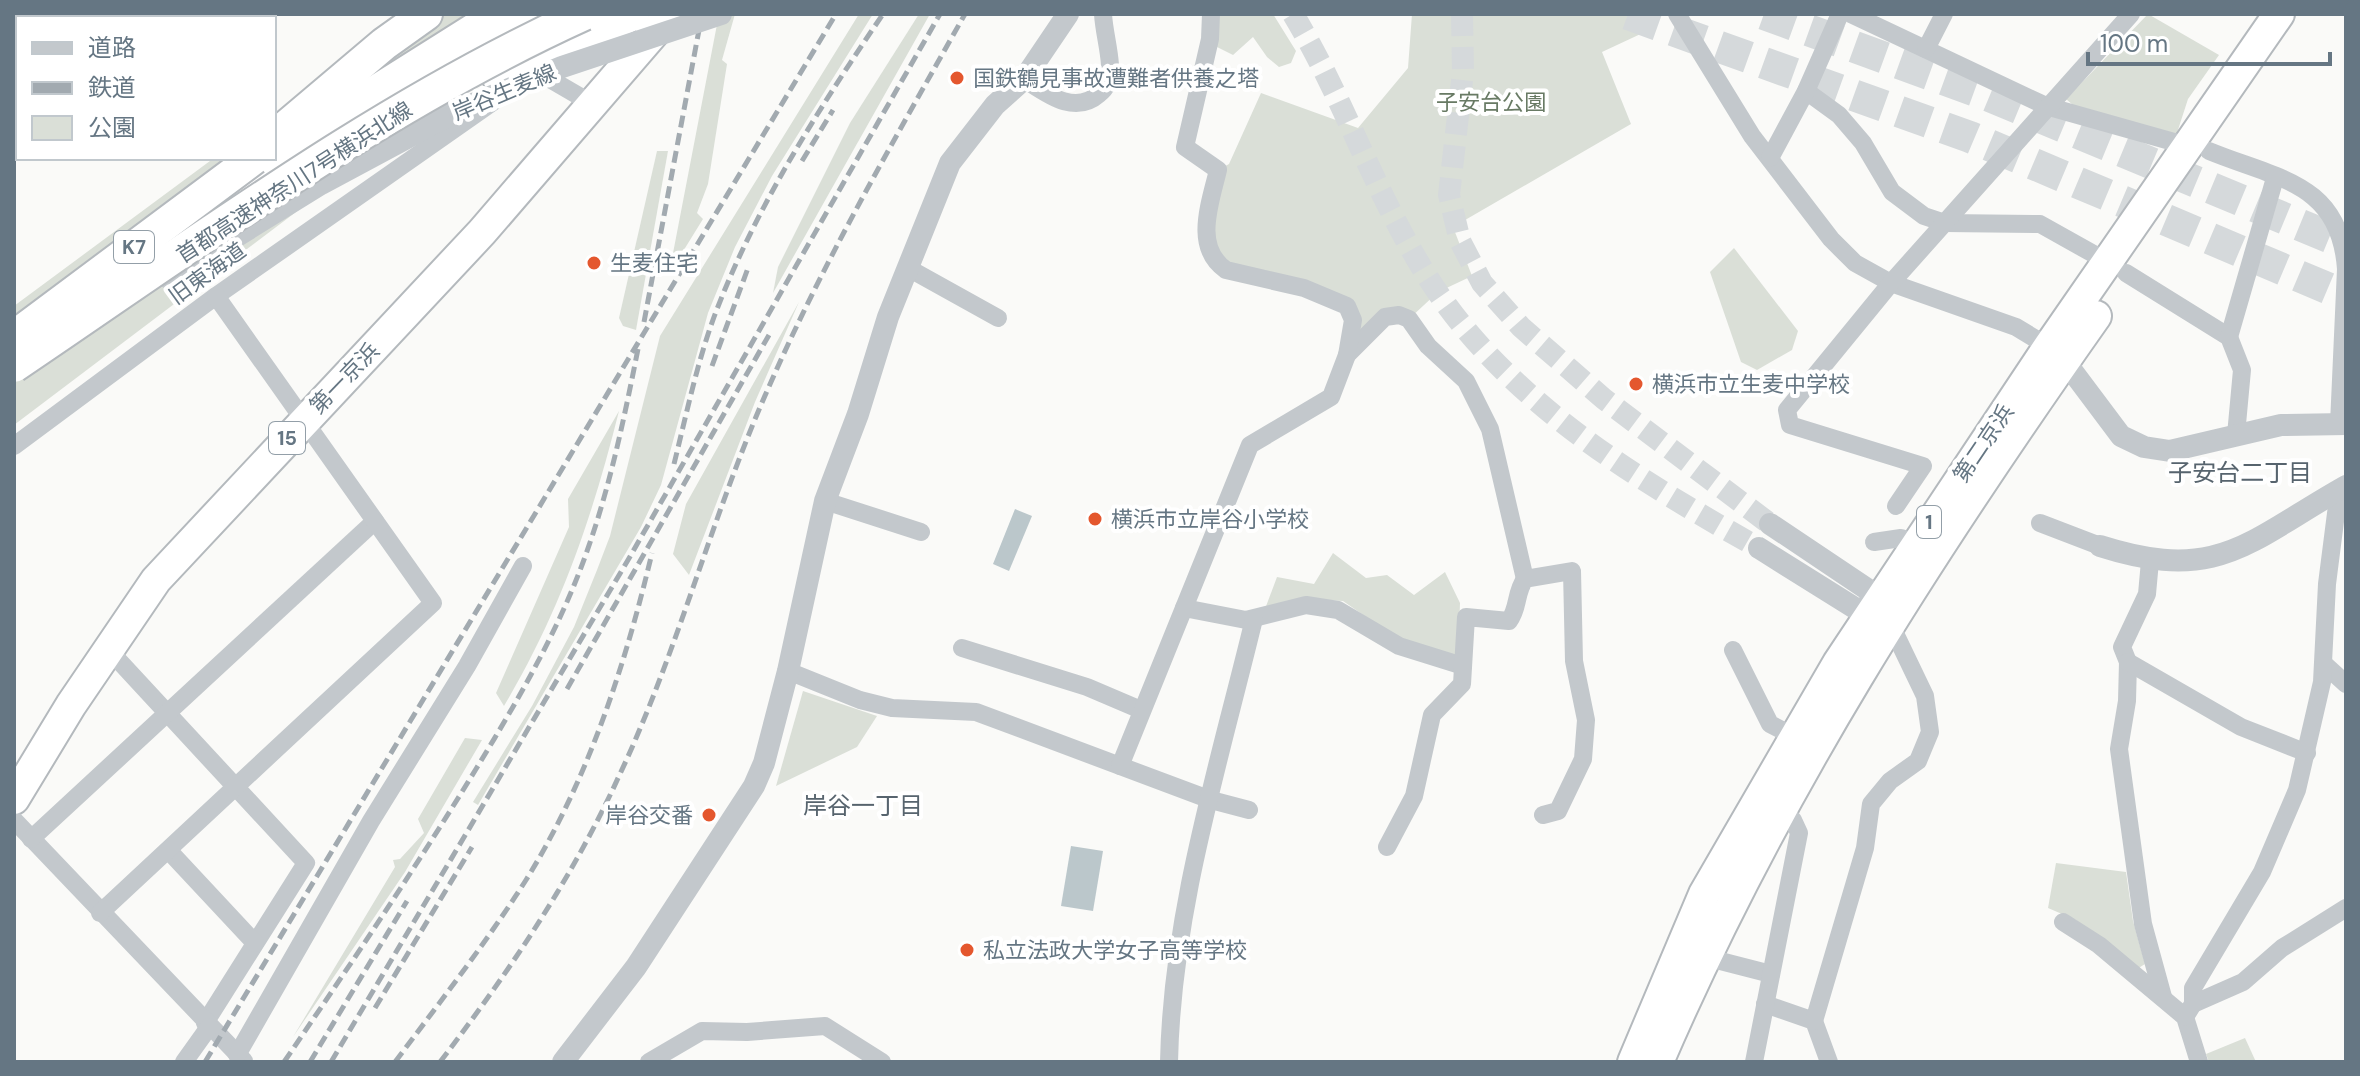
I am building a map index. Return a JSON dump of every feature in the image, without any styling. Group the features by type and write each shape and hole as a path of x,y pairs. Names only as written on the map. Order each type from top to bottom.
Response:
{"highway":[{"path":"276,135 384,44 426,14"},
{"name":"首都高速神奈川7号横浜北線","path":"276,142 396,56 464,14"},
{"path":"86,297 353,106 499,14"},
{"path":"189,257 452,65 536,14"},
{"name":"首都高速神奈川7号横浜北線","path":"14,366 189,257 398,114 584,14"},
{"path":"189,257 380,136 633,14"},
{"name":"第一京浜","path":"14,768 70,675 140,576 482,232 645,14"},
{"name":"第一京浜","path":"584,97 670,14"},
{"name":"第二京浜","path":"1658,1062 1693,953 1704,894 1793,736 1882,612 2198,148 2279,14"},
{"name":"第二京浜","path":"2198,148 2303,14"},
{"name":"首都高速神奈川7号横浜北線","path":"14,337 248,160"},
{"name":"第二京浜","path":"1633,1062 1693,953 1779,809 1915,543 2057,353"},
{"name":"第一京浜","path":"14,799 108,649 156,580 300,414"}],"street":[{"path":"276,128 405,14"},
{"name":"岸谷生麦線","path":"14,375 189,257 459,110 562,67 721,14"},
{"path":"563,1062 636,967 754,786 764,763 788,671 825,501 908,268 950,163 995,105 1024,79 1068,14"},
{"path":"1024,79 1059,101 1071,103 1094,98 1109,80 1103,14"},
{"path":"1120,766 1250,445 1331,397 1347,355 1353,320 1347,306 1304,288 1226,270 1213,261 1206,248 1209,206 1218,170 1185,147 1210,39 1211,14"},
{"path":"1677,14 1752,136 1831,239 1855,263 1891,283 2016,327 2057,353 2121,436 2144,447 2170,451 2298,423 2343,424 2344,245 2333,216 2322,203 2308,192 2198,148 2046,106 1851,14"},
{"path":"1770,158 1806,91 1840,14"},
{"path":"1926,49 1944,14"},
{"path":"1896,506 1923,466 1790,425 1786,418 1787,410 1891,283 2131,14"},
{"name":"旧東海道","path":"14,446 216,296 538,70 584,97"},
{"path":"1806,91 1854,130 1892,192 1924,216 1945,223 2040,224 2229,337 2242,370 2236,435"},
{"path":"14,345 86,297 240,160"},
{"path":"2229,337 2275,178"},
{"path":"908,268 998,318"},
{"path":"100,913 433,603 216,296"},
{"path":"1347,355 1385,317 1399,315 1409,319 1428,346 1466,381 1490,429 1525,579"},
{"path":"2040,523 2150,561 2205,560 2239,548 2342,488"},
{"path":"2199,1062 2189,1011 2193,988 2212,951 2262,872 2297,790 2307,753 2324,664 2327,584 2342,488"},
{"path":"825,501 921,532"},
{"path":"31,839 375,521"},
{"path":"1770,524 1870,591 1925,696 1930,732 1918,761 1890,781 1871,804 1865,848 1814,1021 1829,1062"},
{"path":"1874,542 1901,538 1915,543"},
{"path":"1759,548 1858,610 1882,612"},
{"path":"2150,561 2147,594 2122,647 2128,662 2127,701 2119,749 2143,924 2163,997"},
{"path":"14,820 241,1058 363,834 459,679 523,566"},
{"path":"1387,847 1414,796 1432,715 1462,684 1466,617 1509,621 1516,612 1516,591 1525,579 1572,571 1574,661 1586,720 1583,759 1558,811 1543,815"},
{"path":"2327,584 2346,589"},
{"path":"1184,608 1254,619 1306,605 1338,610 1399,646 1463,666"},
{"path":"1169,1062 1170,1021 1202,827 1254,619"},
{"path":"962,648 1087,687 1141,710"},
{"path":"108,649 306,863 184,1062"},
{"path":"1733,650 1770,724 1793,736"},
{"path":"2128,662 2241,727 2307,753"},
{"path":"2324,664 2346,684"},
{"path":"788,671 860,700 892,708 976,712 1211,800 1249,810"},
{"path":"1754,1062 1799,833 1793,820 1779,809"},
{"path":"169,851 255,943"},
{"path":"2189,1011 2243,982 2282,948 2346,908"},
{"path":"2063,922 2099,945 2163,997 2189,1011"},
{"path":"1693,953 1771,974"},
{"path":"1765,1004 1814,1021"},
{"path":"649,1062 702,1031 747,1032 825,1026 882,1062"}],"green space":[{"path":"409,14 558,14 14,425 14,306 211,160 276,160 276,113"},
{"path":"719,14 735,14 722,60 727,64 708,184 697,213 703,219 669,274"},
{"path":"859,14 873,14 772,176 735,247 708,313 661,485 641,527 478,805 473,802 532,706 574,627 597,570 610,536 660,336"},
{"path":"919,14 930,14 773,293 778,267 850,123"},
{"path":"1219,14 1273,14 1296,51 1291,63 1279,67 1267,57 1253,37 1233,55 1215,46"},
{"name":"子安台公園","path":"1412,14 1644,14 1647,31 1602,52 1631,124 1453,227 1472,276 1438,292 1409,319 1399,315 1347,355 1347,306 1226,270 1206,232 1218,170 1229,164 1261,93 1358,128 1408,68"},
{"path":"2148,14 2219,55 2188,99 2176,136 2073,105 2066,99"},
{"path":"657,151 668,151 636,330 623,326 619,318"},
{"path":"1734,248 1798,331 1792,350 1757,370 1741,362 1710,272"},
{"path":"799,302 755,402 689,575 673,554 686,504"},
{"path":"619,411 598,489 573,563 542,634 504,706 496,693 569,527 568,499"},
{"path":"1333,553 1366,578 1387,575 1414,595 1445,572 1460,603 1458,656 1401,641 1343,601 1305,599 1265,609 1277,577 1314,584"},
{"path":"803,691 877,716 857,747 776,786"},
{"path":"465,738 482,740 405,872 293,1037 395,867 393,860 400,859 424,833 418,819"},
{"path":"2056,863 2126,872 2133,921 2145,964 2137,969 2076,920 2048,908"},
{"path":"2245,1038 2256,1062 2209,1062 2206,1054"}],"shaded area":[{"path":"1015,509 1032,516 1009,571 993,564"},
{"path":"1071,846 1103,851 1093,911 1061,906"}],"tunnel":[{"path":"1293,14 1328,78 1407,242 1456,318 1492,359 1574,431 1665,493 1759,548"},
{"path":"1462,14 1463,72 1449,195 1460,241 1482,283 1521,327 1604,399 1770,524"},
{"path":"1628,14 1970,137 2346,296"},
{"path":"1764,14 1987,95 2346,244"}],"railway":[{"path":"644,322 702,14"},
{"path":"205,1062 836,14"},
{"path":"674,464 708,335 730,277 768,199 812,123 883,14"},
{"path":"331,1062 628,560 940,14"},
{"path":"440,1062 538,924 601,814 660,679 731,480 771,382 839,242 965,14"},
{"path":"802,161 833,110"},
{"path":"712,366 748,268"},
{"path":"567,689 769,335"},
{"path":"284,1062 453,806 537,664 586,554 622,427 638,349"},
{"path":"395,1062 511,903 568,803 617,680 652,553"},
{"path":"375,1008 472,847"},
{"path":"310,1062 407,901"}],"place":[{"name":"国鉄鶴見事故遭難者供養之塔","path":"957,78"},
{"name":"生麦住宅","path":"594,263"},
{"name":"横浜市立生麦中学校","path":"1636,384"},
{"name":"横浜市立岸谷小学校","path":"1095,519"},
{"name":"岸谷交番","path":"709,815"},
{"name":"私立法政大学女子高等学校","path":"967,950"}],"district":[{"name":"子安台二丁目","path":"2240,473"},
{"name":"岸谷一丁目","path":"863,806"}]}
